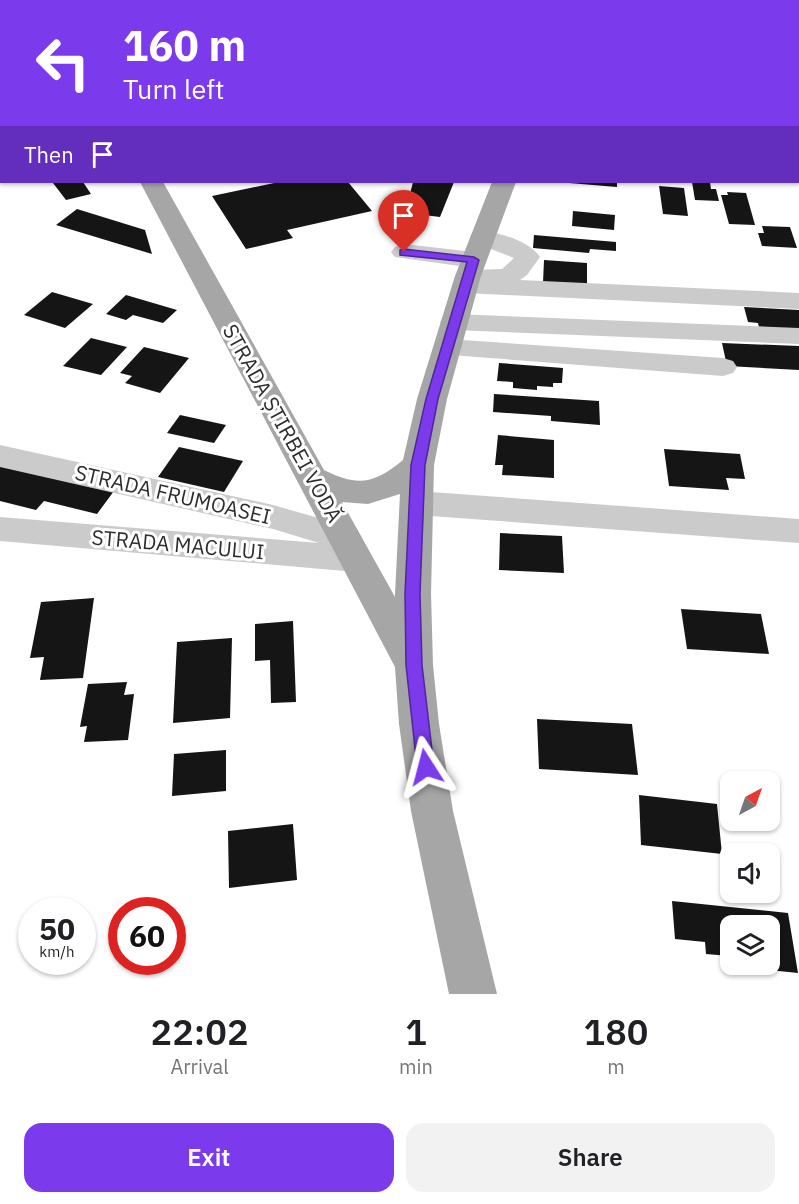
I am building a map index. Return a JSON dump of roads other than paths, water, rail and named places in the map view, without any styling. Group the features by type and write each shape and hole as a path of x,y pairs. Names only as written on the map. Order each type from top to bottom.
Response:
{"main road":[{"name":"STRADA ȘTIRBEI VODĂ","path":"152,183 414,665"},
{"path":"472,994 432,811 419,724 414,665 412,594 418,465 432,399 472,265 504,183"},
{"path":"312,478 328,487 347,492 371,494 390,488 418,465"}],"street":[{"path":"404,252 472,265 799,302"},
{"path":"450,335 799,336"},
{"path":"450,335 723,367"},
{"name":"STRADA FRUMOASEI","path":"0,456 273,517 351,548"},
{"path":"417,503 799,531"},
{"name":"STRADA MACULUI","path":"0,528 351,548"}]}
